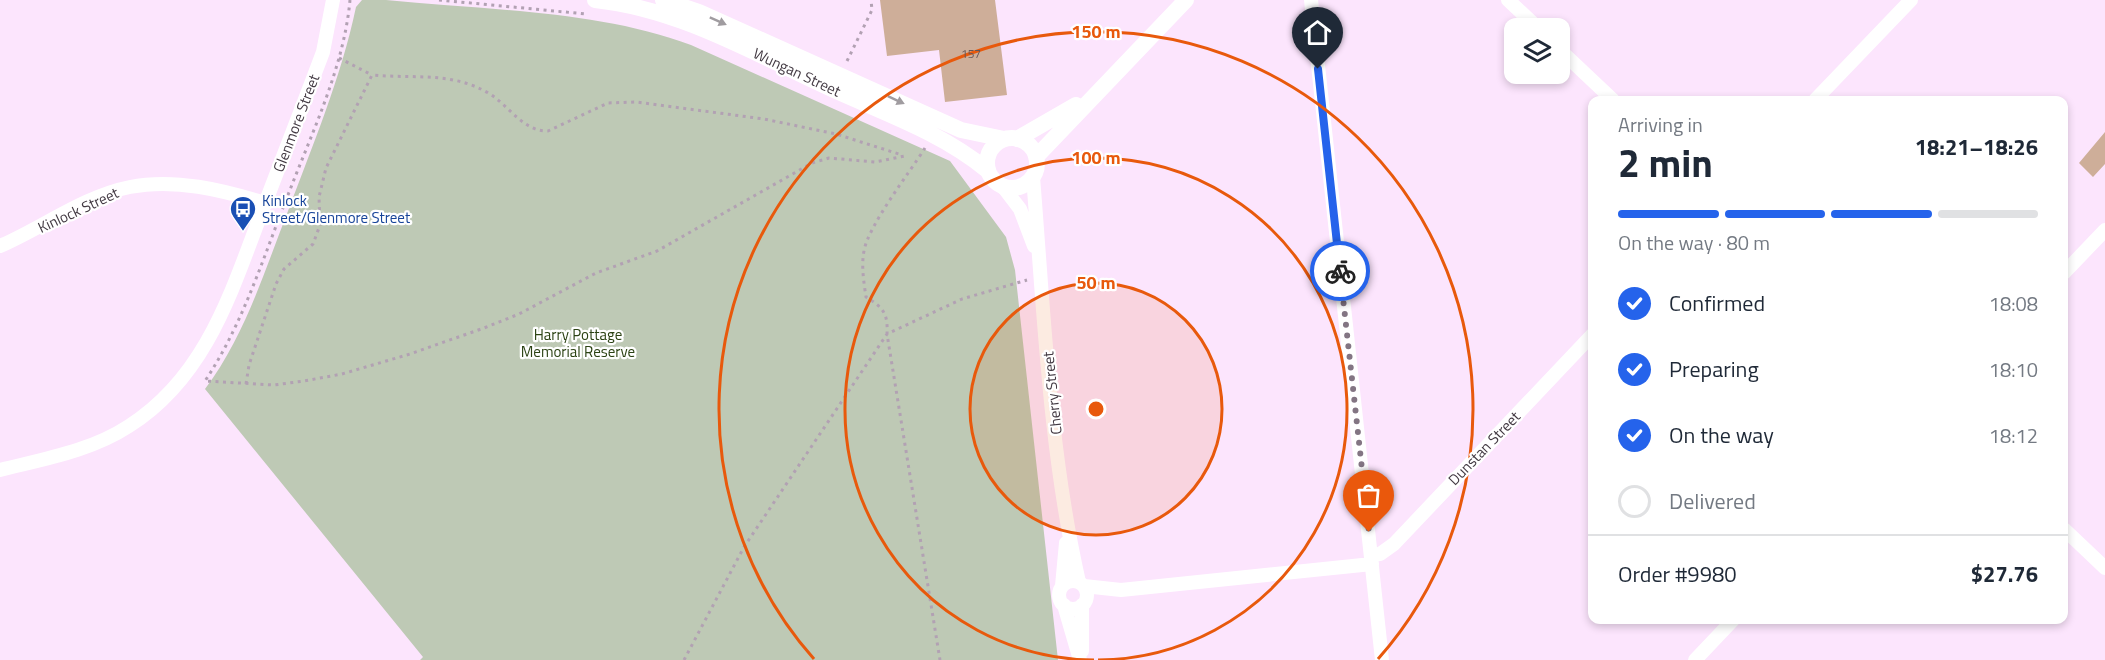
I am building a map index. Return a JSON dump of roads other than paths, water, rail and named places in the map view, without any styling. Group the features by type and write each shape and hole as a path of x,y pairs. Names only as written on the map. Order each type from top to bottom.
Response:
{"street":[{"name":"Glenmore Street","path":"0,470 78,450 128,427 164,397 200,356 213,334 322,52 333,0"},
{"name":"Wungan Street","path":"663,0 699,12 961,130 1010,139"},
{"path":"1107,84 1056,119 997,143 988,155 987,170 996,184 1004,188 1020,188 1033,177 1036,157 1107,84 1186,0"},
{"path":"1311,0 1382,660"},
{"path":"1508,0 1527,18"},
{"path":"1819,96 1911,0"},
{"name":"Wungan Street","path":"596,8 627,5 693,25 934,135 966,153 987,170"},
{"path":"1570,59 1609,96"},
{"path":"1010,139 1029,145 1036,157"},
{"name":"Cherry Street","path":"1033,177 1037,256 1067,529 1081,584"},
{"name":"Kinlock Street","path":"0,246 84,204 128,187 179,185 208,188 265,203"},
{"name":"Cherry Street","path":"1004,188 1020,208 1037,256"},
{"path":"2068,269 2105,230"},
{"name":"Dunstan Street","path":"1083,604 1121,590 1372,559 1394,544 1588,339"},
{"name":"Cherry Street","path":"1062,586 1067,529"},
{"path":"2068,533 2105,568"},
{"path":"1070,581 1081,584 1087,594 1083,604 1081,660 1064,605 1059,596 1062,586 1070,581"},
{"name":"Dunstan Street","path":"1081,584 1121,590"},
{"path":"1064,605 1075,608 1083,604"},
{"path":"1695,660 1729,624"}],"place":[{"name":"Kinlock Street/Glenmore Street","path":"243,232"}],"park label":[{"name":"Harry Pottage Memorial Reserve","path":"578,342"}]}
